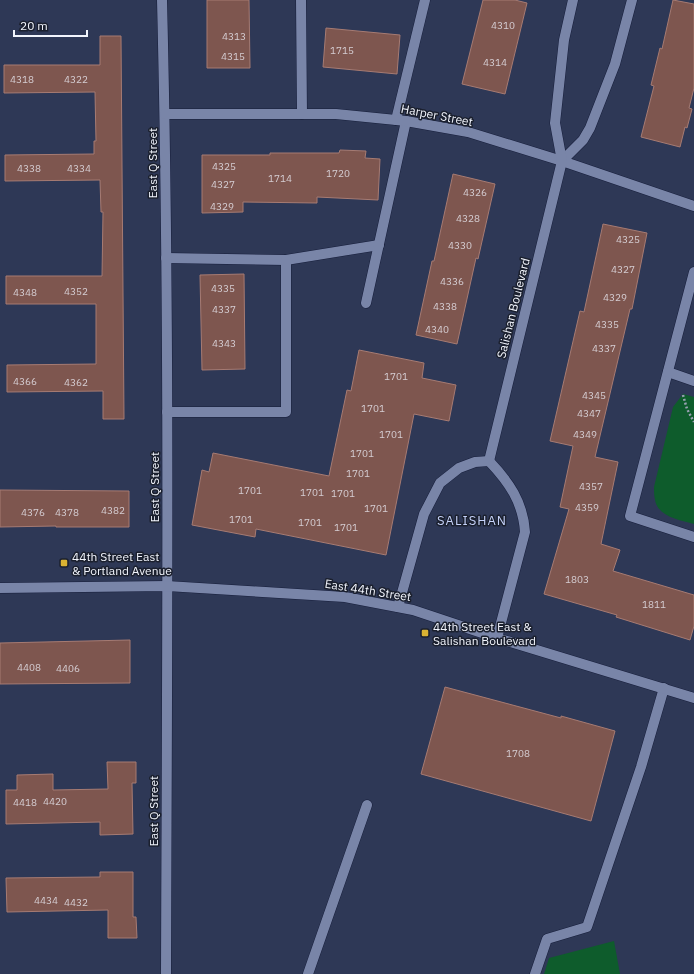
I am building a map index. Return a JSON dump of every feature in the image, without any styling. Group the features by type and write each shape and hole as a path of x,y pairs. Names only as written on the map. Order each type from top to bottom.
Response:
{"street":[{"name":"East Q Street","path":"162,0 165,114 167,412 166,974"},
{"path":"301,0 302,114"},
{"path":"366,303 379,246 401,121 425,0"},
{"name":"Salishan Boulevard","path":"489,460 562,161 555,123 564,40 573,0"},
{"path":"562,161 583,140 590,128 614,64 632,0"},
{"name":"Harper Street","path":"165,114 336,114 401,121 468,132 562,161 694,206"},
{"path":"166,258 286,260 379,246"},
{"path":"167,412 286,412 286,260"},
{"path":"694,272 630,516 694,537"},
{"path":"668,372 694,381"},
{"path":"398,608 424,514 440,483 459,468 475,462 489,460 505,478 520,505 525,532 497,638"},
{"name":"East 44th Street","path":"0,588 167,586 344,597 413,610 497,638 694,698"},
{"path":"535,974 547,939 587,927 641,768 664,688"},
{"path":"308,974 367,805"}],"green space":[{"path":"683,394 694,397 694,524 670,517 665,514 657,506 654,495 654,487 673,407"},
{"path":"614,941 620,974 544,974 549,958"}],"building":[{"path":"207,0 249,0 250,68 207,68"},
{"path":"483,0 515,0 527,3 505,94 462,84"},
{"path":"673,0 694,4 694,88 689,108 692,109 687,128 685,127 680,147 641,137 654,86 651,85 660,48 662,49"},
{"path":"326,28 400,35 397,74 323,67"},
{"path":"100,36 121,36 124,419 103,419 103,391 7,392 7,365 96,364 96,304 6,304 6,276 102,276 103,212 101,212 100,180 5,181 5,155 94,154 94,141 96,141 95,92 4,93 4,65 100,65"},
{"path":"340,150 366,151 365,158 380,159 378,200 317,197 317,203 243,202 243,212 202,213 202,155 339,153"},
{"path":"453,174 495,184 478,259 476,258 457,344 416,335"},
{"path":"603,224 647,233 632,309 630,309 595,457 618,462 601,544 620,550 613,571 694,595 694,626 690,640 616,617 617,615 544,594 569,509 560,507 573,446 550,441 580,311 584,312"},
{"path":"244,274 245,369 202,370 200,275"},
{"path":"359,350 424,363 422,378 456,385 449,421 414,414 386,555 256,529 255,537 192,525 202,470 209,472 213,453 329,476 347,390 351,391"},
{"path":"0,490 129,491 129,527 0,527"},
{"path":"130,640 130,683 0,684 0,643"},
{"path":"445,687 615,731 591,821 421,774"},
{"path":"107,762 136,762 136,783 132,783 133,834 100,835 100,822 6,824 6,790 17,790 17,775 53,774 53,790 108,789"},
{"path":"100,872 133,872 133,917 136,917 137,938 108,938 108,910 7,912 6,878 100,877"}],"place":[{"name":"44th Street East & Portland Avenue","path":"64,563"},
{"name":"44th Street East & Salishan Boulevard","path":"425,633"}],"district":[{"name":"SALISHAN","path":"472,520"}]}
